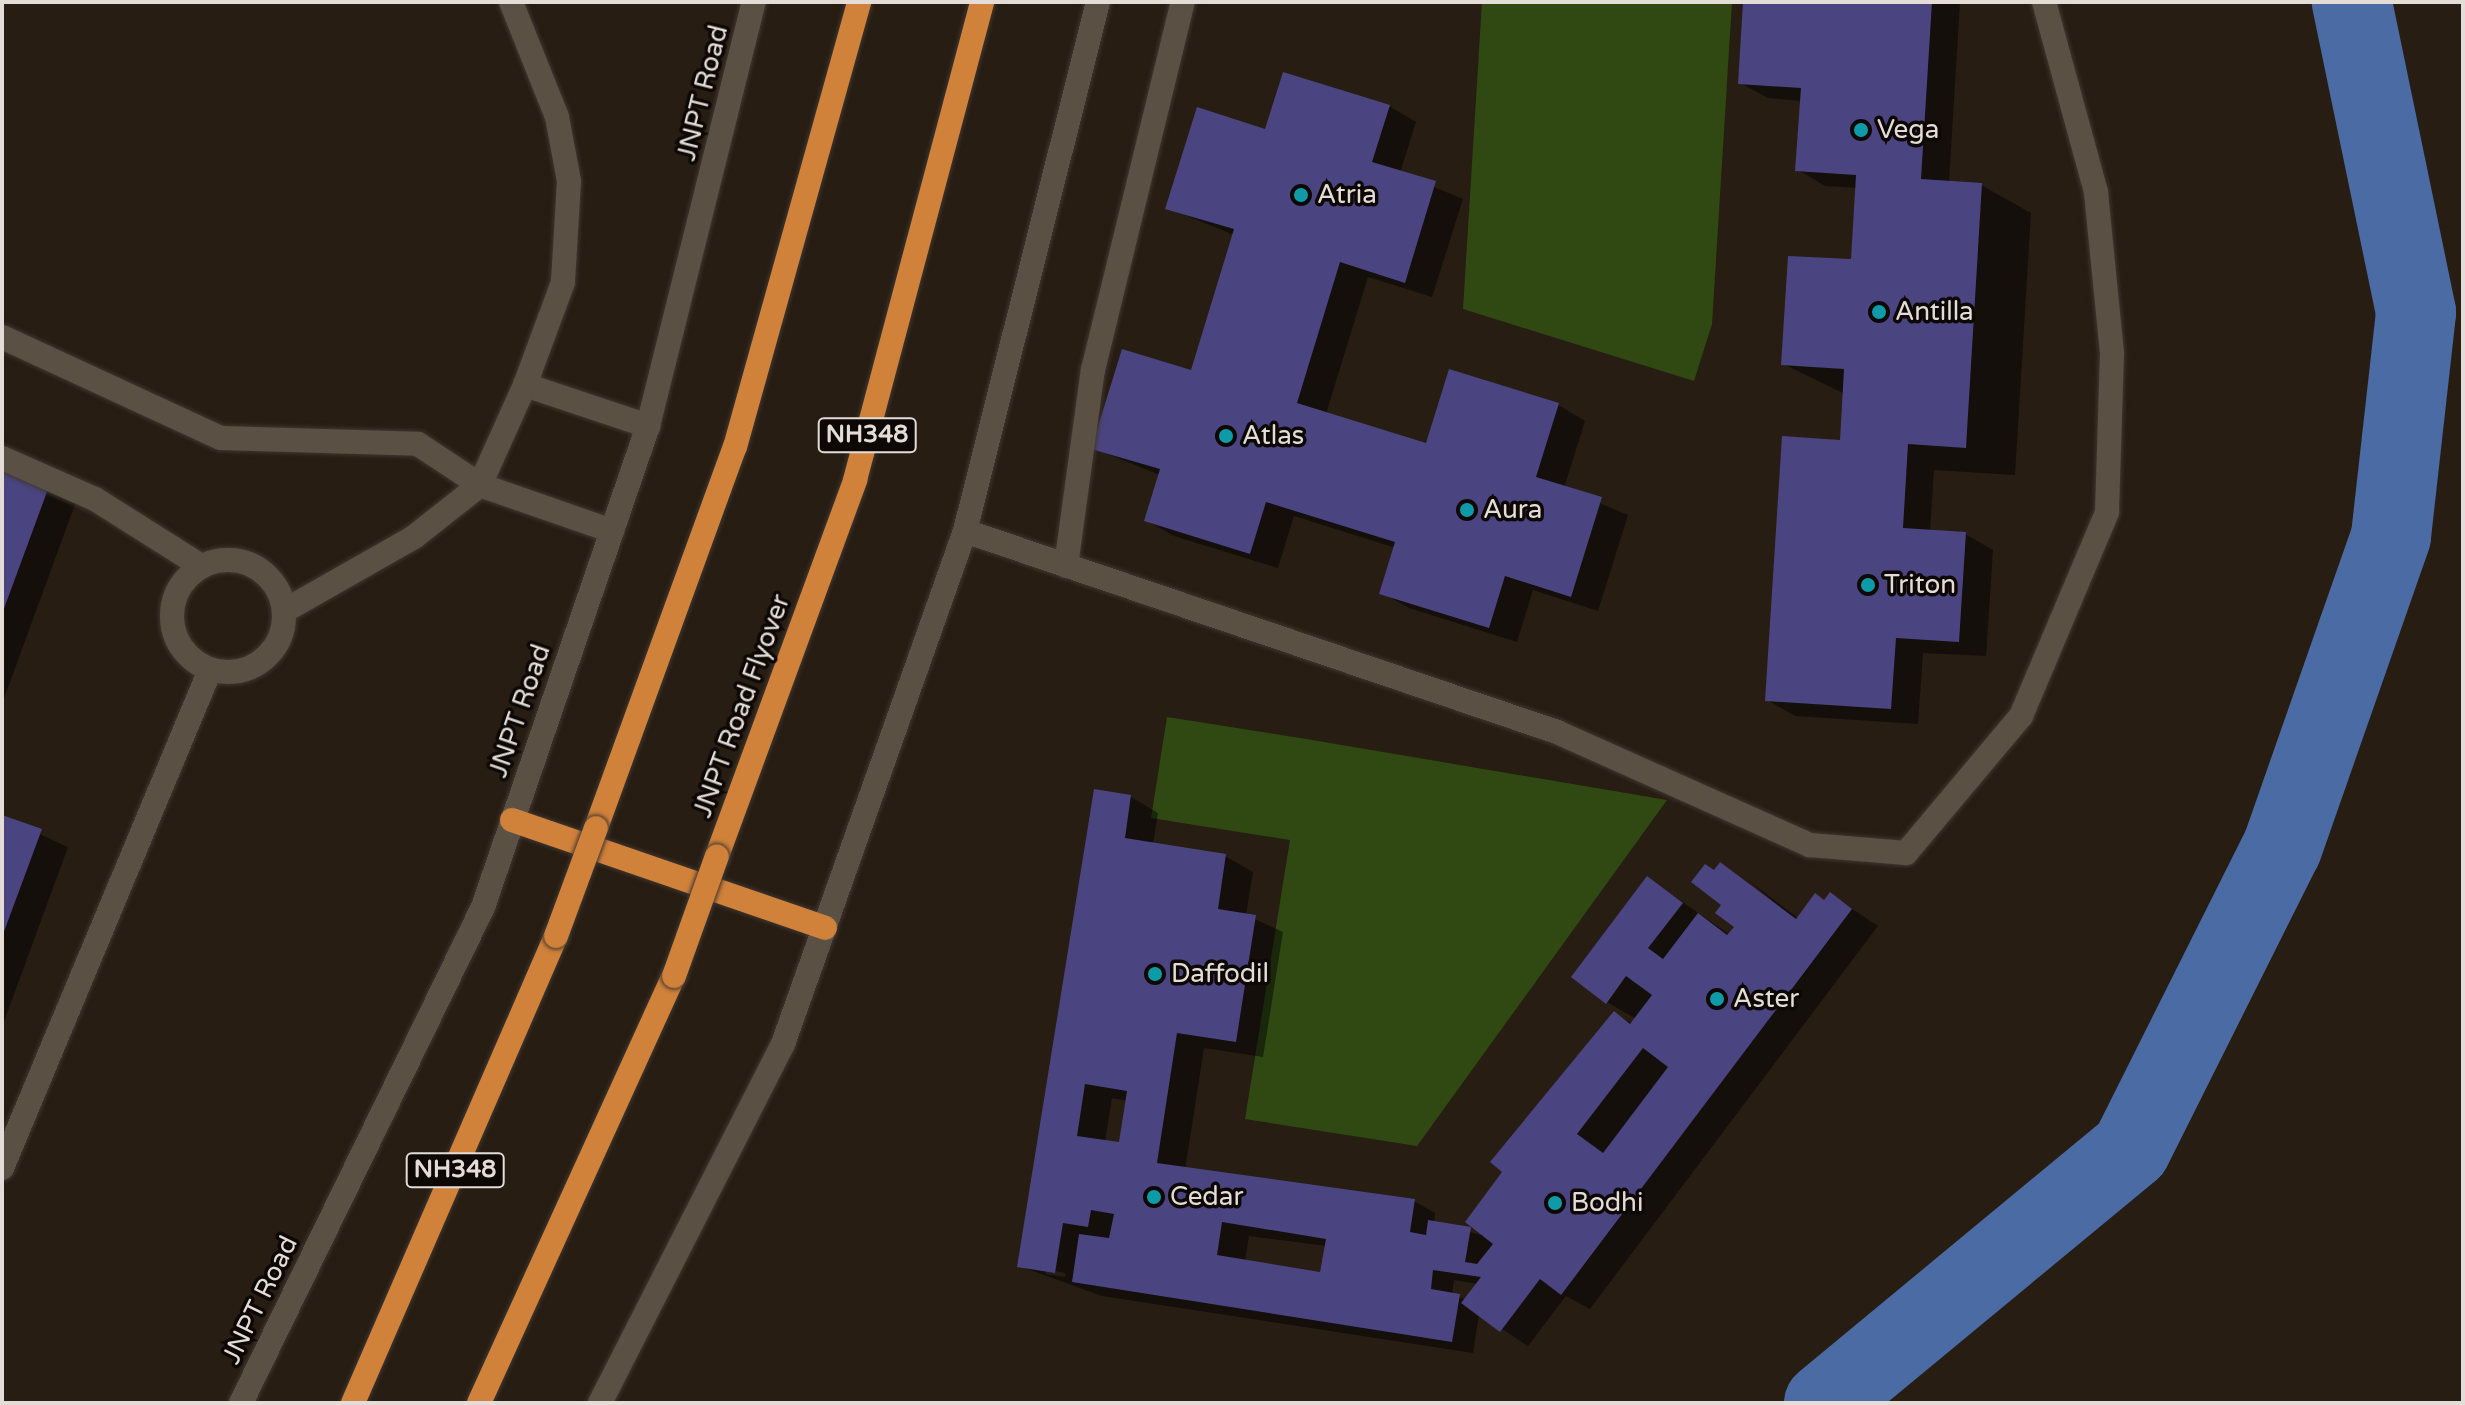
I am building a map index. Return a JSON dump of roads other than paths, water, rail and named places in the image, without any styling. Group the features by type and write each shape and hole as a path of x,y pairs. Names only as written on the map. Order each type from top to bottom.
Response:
{"highway":[{"name":"NH348","path":"353,1403 556,936 735,447 859,2"},
{"name":"JNPT Road Flyover","path":"479,1403 674,976 855,480 982,2"},
{"path":"512,820 825,928"}],"street":[{"path":"284,611 414,537 480,485 525,385 563,282 569,181 557,117 511,2"},
{"name":"JNPT Road","path":"241,1403 483,907 648,426 754,2"},
{"path":"600,1403 783,1044 825,928 965,531 1098,2"},
{"path":"1066,566 1093,370 1183,2"},
{"path":"965,531 1557,732 1810,845 1906,853 2021,716 2107,512 2112,353 2096,192 2044,2"},
{"path":"2,337 221,438 418,444 480,485 612,531"},
{"path":"525,385 648,426"},
{"path":"2,458 95,499 201,566"},
{"path":"218,560 255,566 280,593 284,611 275,646 263,661 228,673 210,670 181,647 171,612 186,578 201,566 218,560"},
{"path":"2,1168 210,670"}],"waterway":[{"path":"1824,1403 2131,1149 2282,848 2391,536 2416,312 2352,2"}],"place":[{"name":"Vega","path":"1861,130"},
{"name":"Atria","path":"1301,195"},
{"name":"Antilla","path":"1879,312"},
{"name":"Atlas","path":"1226,436"},
{"name":"Aura","path":"1467,510"},
{"name":"Triton","path":"1868,585"},
{"name":"Daffodil","path":"1155,974"},
{"name":"Aster","path":"1717,999"},
{"name":"Cedar","path":"1154,1197"},
{"name":"Bodhi","path":"1555,1203"}]}
